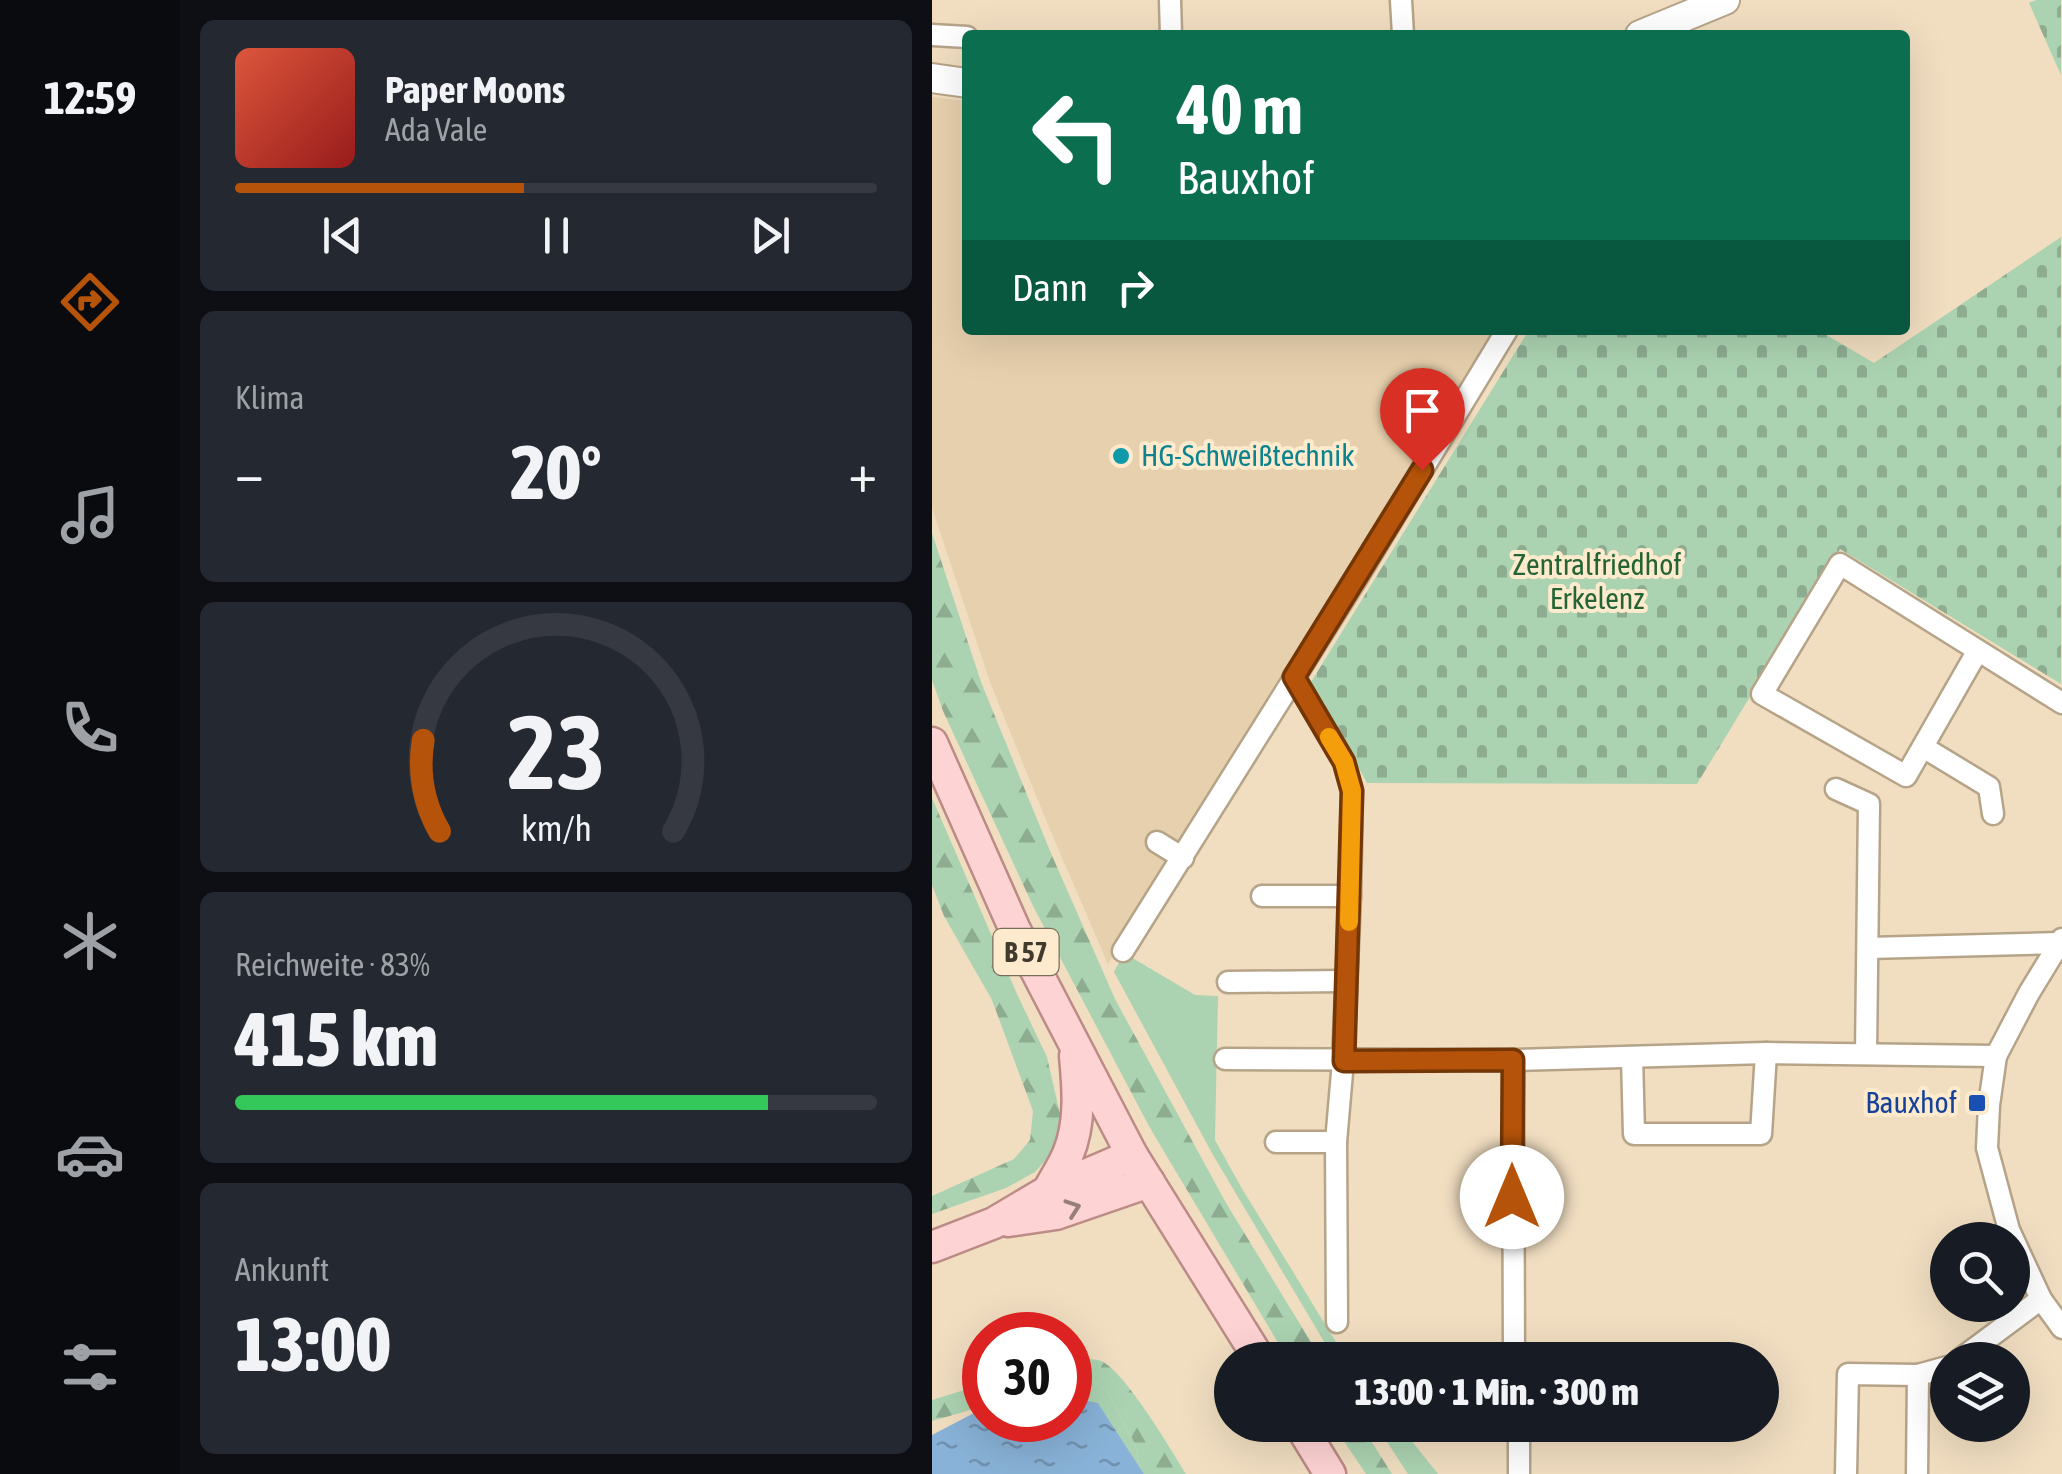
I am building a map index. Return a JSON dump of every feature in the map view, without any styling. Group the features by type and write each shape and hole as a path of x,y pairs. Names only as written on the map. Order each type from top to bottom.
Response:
{"main road":[{"path":"1652,30 1725,0"},
{"path":"932,78 962,81"},
{"name":"B 57","path":"932,744 1015,930 1132,1155 1249,1342"},
{"name":"B 57","path":"1048,1190 1068,1154 1076,1124 1074,1043"},
{"path":"932,1246 994,1223 1048,1190 1132,1155"},
{"path":"994,1223 1056,1214 1149,1182"},
{"path":"1310,1442 1330,1474"}],"street":[{"path":"1170,0 1171,30"},
{"path":"1401,0 1402,30"},
{"path":"932,35 962,37"},
{"path":"1122,951 1504,335"},
{"path":"1977,652 1906,776 1762,694 1840,564 2062,703"},
{"path":"1294,677 1344,762 1352,791 1344,1061 1336,1142 1338,1322"},
{"path":"1923,747 1989,787 1994,814"},
{"path":"1836,789 1869,804 1866,1054"},
{"path":"1157,842 1183,858"},
{"path":"1262,896 1350,896"},
{"path":"1868,948 2060,941"},
{"path":"2060,941 1996,1056 1987,1148 2009,1230 2042,1300 2062,1328"},
{"path":"1228,982 1345,982"},
{"path":"1225,1059 1513,1060 1766,1053 1996,1056"},
{"path":"1632,1057 1634,1134 1761,1134 1766,1053"},
{"path":"1512,1342 1513,1060"},
{"path":"1276,1142 1336,1142"},
{"path":"1984,1342 2042,1300"},
{"path":"1846,1474 1848,1374 1930,1372"},
{"path":"1917,1474 1918,1375"},
{"path":"1519,1442 1519,1474"}],"shaded area":[{"path":"932,97 962,100 962,335 1496,335 1351,577 1108,964 991,685 932,508"}],"green space":[{"path":"2061,0 2061,75 2029,3"},
{"name":"Zentralfriedhof Erkelenz","path":"2061,237 2061,684 1840,549 1697,784 1367,783 1311,682 1526,335 1826,335 1874,363"},
{"path":"932,533 981,682 1115,999 1226,1203 1311,1342 1278,1342 1150,1128 1033,906 932,680"},
{"path":"932,798 1047,1057 1060,1114 1054,1151 1035,1172 1006,1188 932,1214 932,1196 1014,1159 1030,1140 1033,1111 992,1000 944,916 932,885"},
{"path":"1124,953 1195,995 1218,996 1215,1140 1336,1342 1324,1342 1213,1155 1114,972"},
{"path":"1092,1359 1111,1367 1122,1379 1186,1474 1144,1474 1135,1444 1108,1393 1092,1379"},
{"path":"1092,1379 1108,1393 1135,1444 1140,1468 1098,1403 1092,1402"},
{"path":"962,1391 962,1412 932,1421 932,1400"},
{"path":"1344,1442 1372,1442 1392,1474 1366,1474"},
{"path":"1387,1442 1413,1442 1438,1474 1408,1474"}],"water":[{"path":"1092,1402 1098,1403 1144,1474 932,1474 932,1435 962,1419 962,1442 1092,1442"}],"slow traffic":[{"path":"1329,737 1344,762 1352,791 1349,922"}],"place":[{"name":"HG-Schweißtechnik","path":"1121,456"},
{"name":"Bauxhof","path":"1977,1103"}],"route":[{"path":"1422,470 1294,677 1344,762 1352,791 1344,1061 1513,1060 1512,1197"}]}
